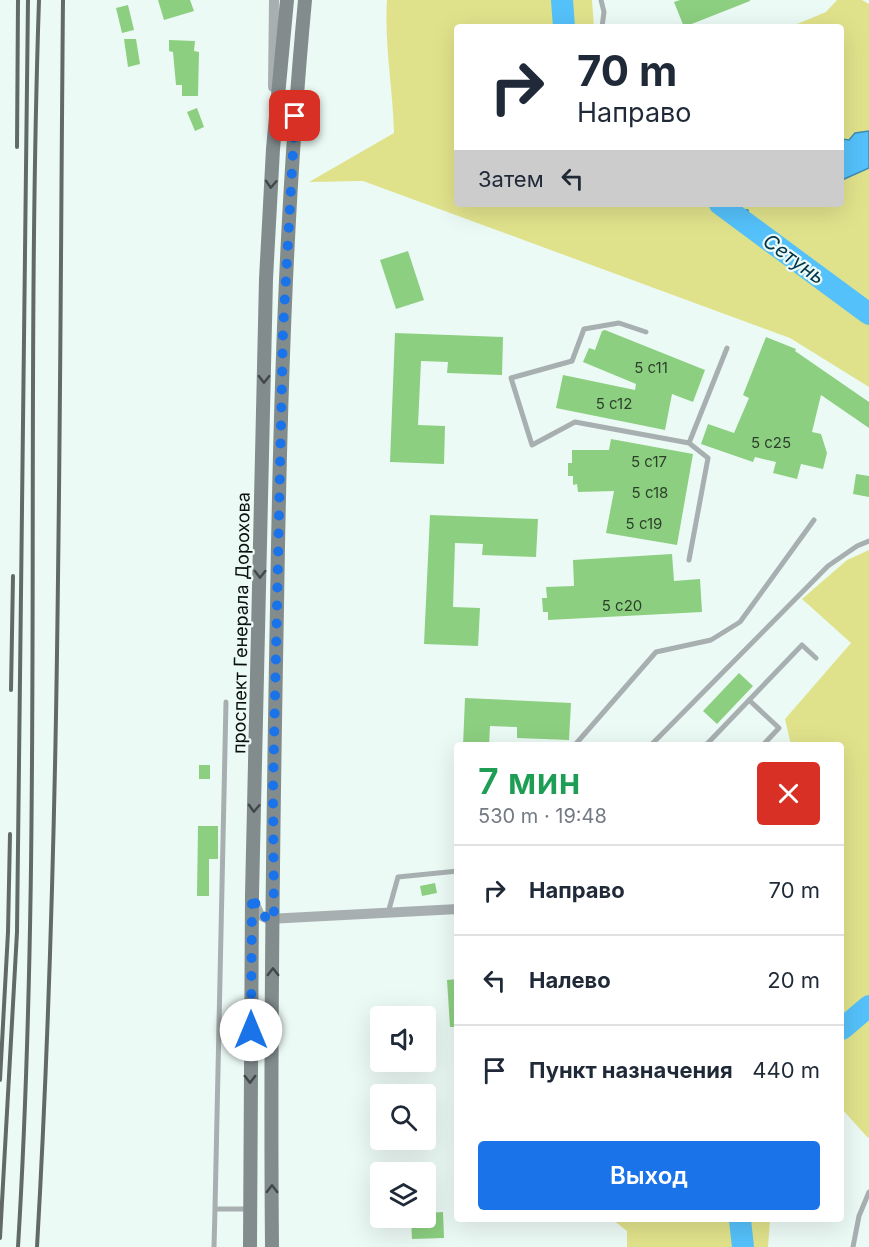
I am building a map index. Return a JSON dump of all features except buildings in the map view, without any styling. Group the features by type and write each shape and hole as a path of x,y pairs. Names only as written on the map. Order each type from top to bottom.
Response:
{"main road":[{"name":"проспект Генерала Дорохова","path":"249,1247 252,895 266,279 273,149 287,0"},
{"name":"проспект Генерала Дорохова","path":"272,1247 273,790 284,283 305,0"}],"street":[{"path":"273,149 274,0"},
{"path":"298,75 311,0"},
{"path":"252,895 260,915 274,920 454,909"}],"lane":[{"path":"601,0 602,24"},
{"path":"646,332 619,322 584,329 572,361 510,378 532,446 575,422 689,443 708,458 689,560"},
{"path":"689,443 727,348"},
{"path":"577,742 656,652 711,640 740,622 814,520"},
{"path":"654,742 828,566 857,546 869,541"},
{"path":"709,742 802,645 816,658"},
{"path":"749,700 779,728 766,742"},
{"path":"214,1247 226,702"},
{"path":"388,913 398,877 454,871"},
{"path":"853,1247 859,1216 869,1192"},
{"path":"214,1209 249,1209"}],"green space":[{"path":"387,0 592,0 594,24 454,24 454,207 844,207 844,24 797,24 826,12 837,0 862,0 869,4 869,387 790,338 363,181 309,182 394,133"},
{"path":"869,550 868,1138 844,1111 844,742 790,742 785,719 851,643 802,599 847,560"},
{"path":"616,1222 770,1222 768,1247 627,1247 627,1231"}],"water":[{"path":"869,131 869,168 844,179 844,139 849,140 855,133"}],"waterway":[{"name":"Сетунь","path":"562,0 564,24"},
{"name":"Сетунь","path":"724,207 869,314"},
{"path":"737,217 747,211"},
{"name":"Сетунь","path":"844,1027 869,1006"},
{"name":"Сетунь","path":"740,1222 743,1247"}],"railway":[{"path":"17,147 18,0"},
{"path":"0,1238 17,932 28,0"},
{"path":"18,1247 26,1091 30,935 33,312 39,0"},
{"path":"37,1247 51,936 55,780 63,0"},
{"path":"11,690 13,576"},
{"path":"0,1080 8,932 10,834"}],"route":[{"path":"251,1030 252,895 260,915 268,920 274,920 273,790 279,472 284,283 295,116"}]}
